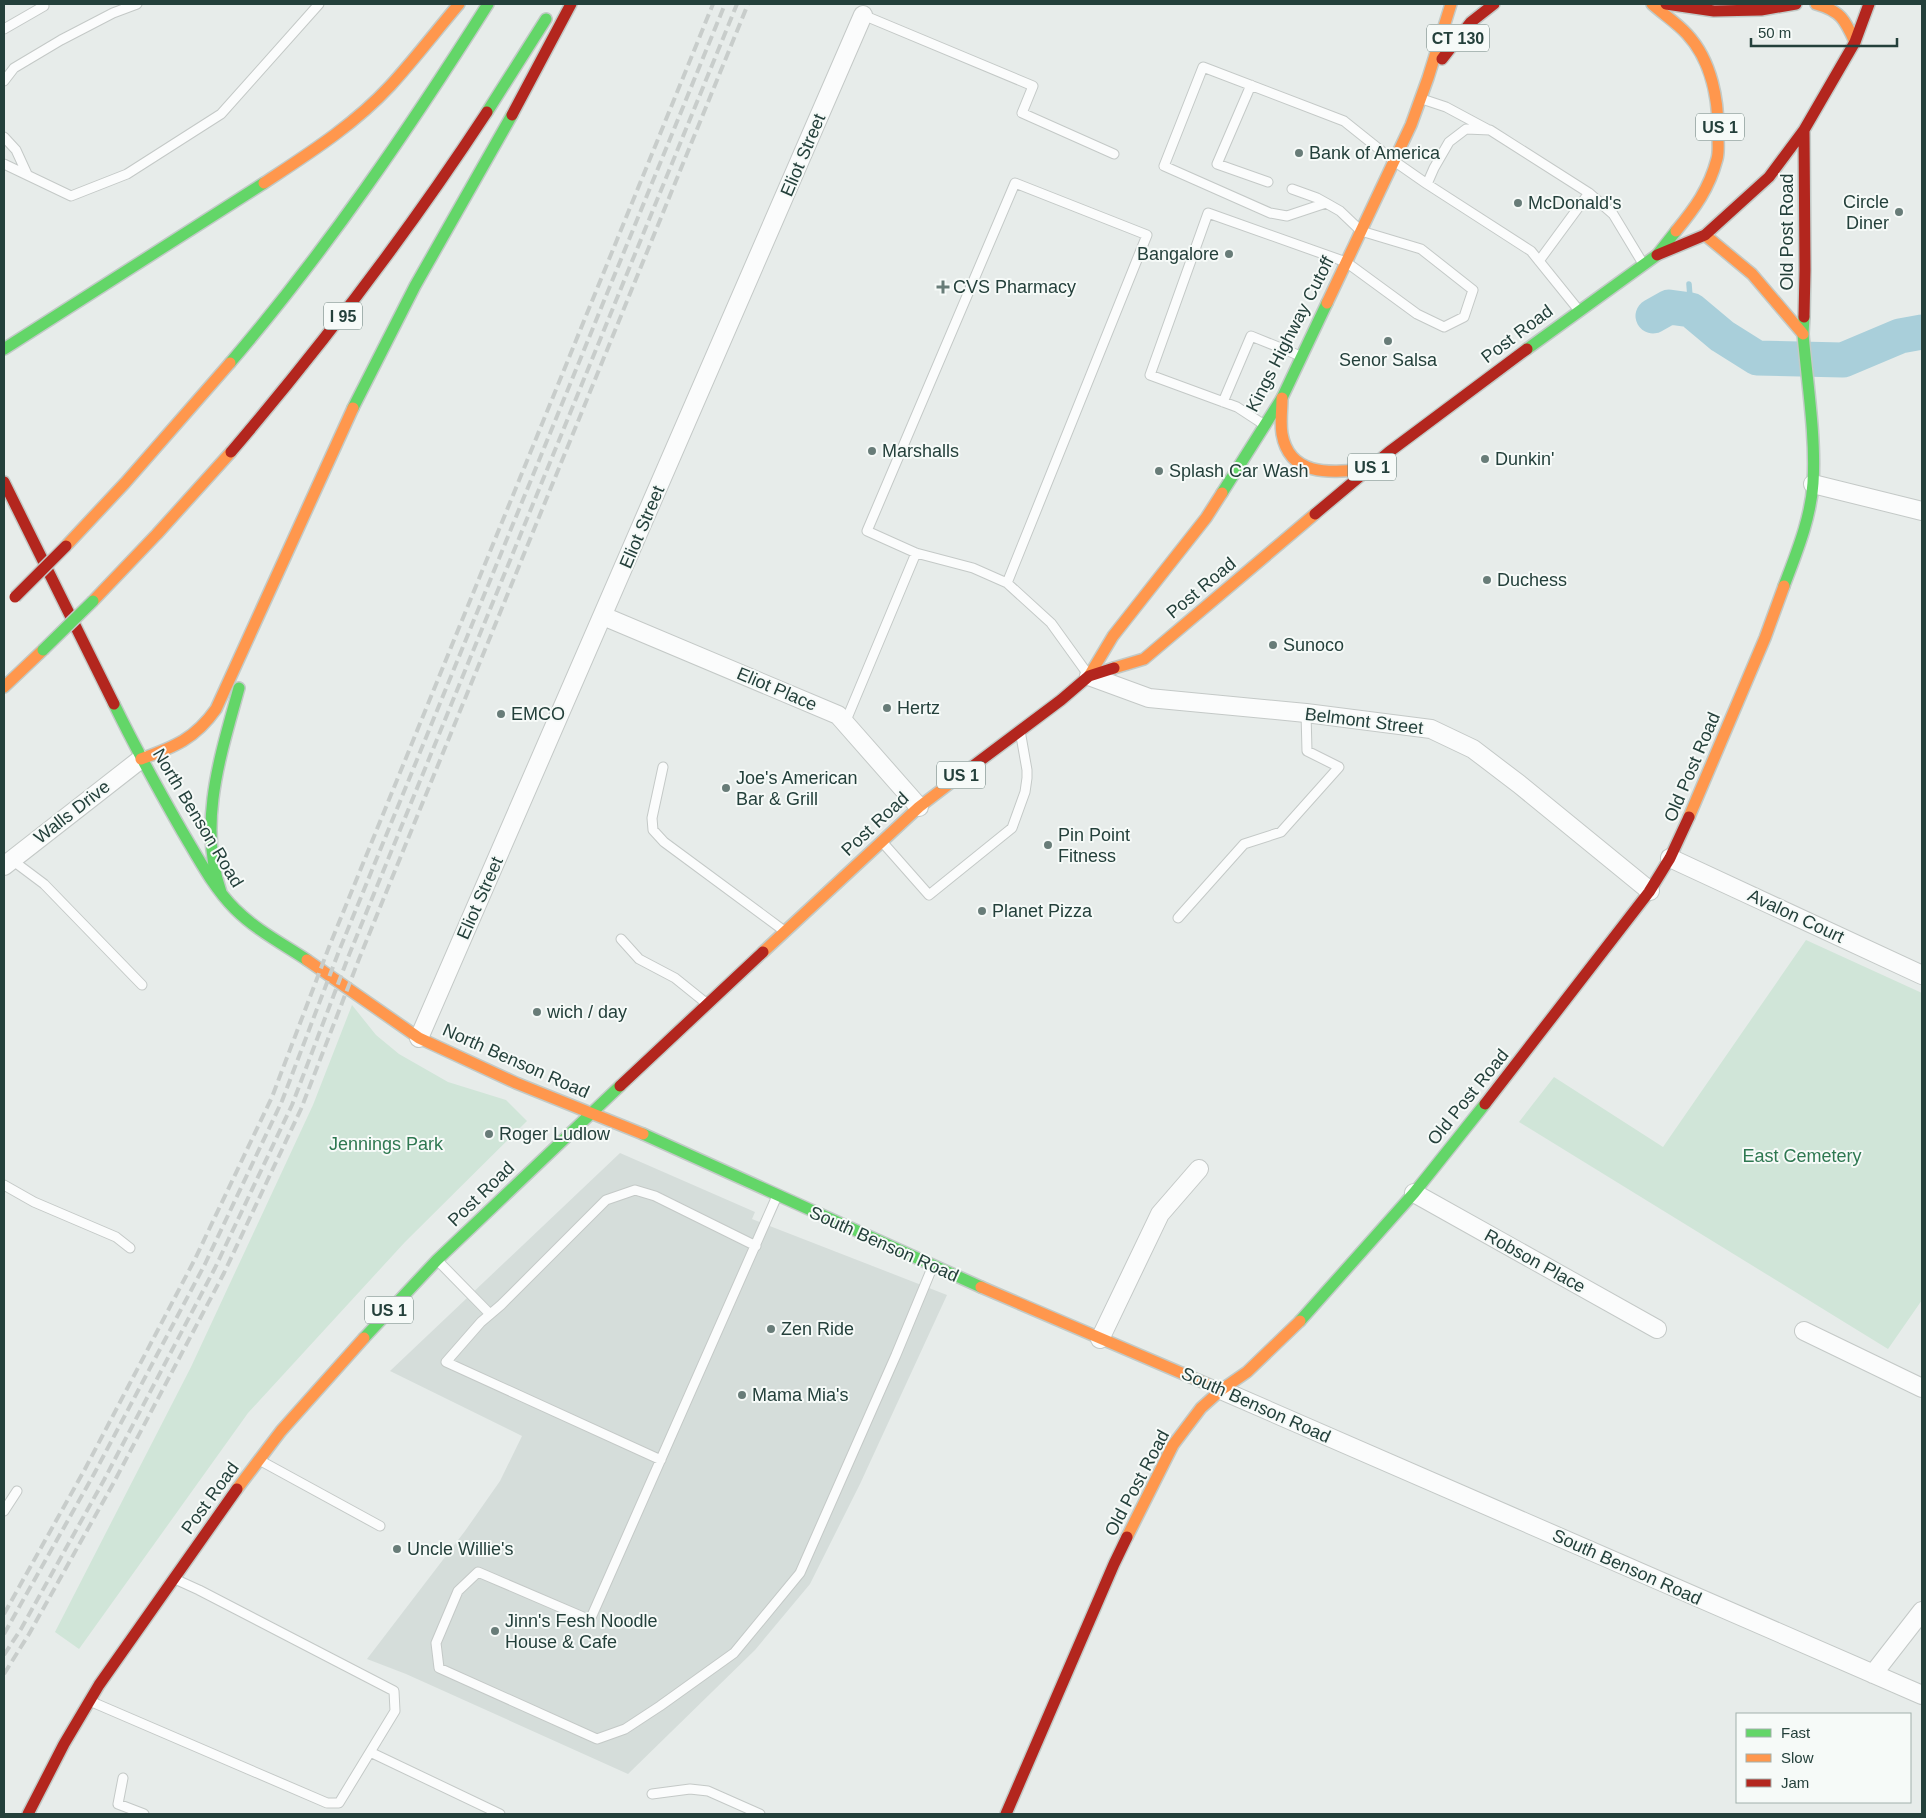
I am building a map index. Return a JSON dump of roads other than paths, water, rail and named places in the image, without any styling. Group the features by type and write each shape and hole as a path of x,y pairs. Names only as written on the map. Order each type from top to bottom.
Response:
{"main road":[{"path":"4,349 228,208 328,140 390,86 458,4"},
{"path":"12,600 66,546 171,434 281,301 378,172 452,63 488,4"},
{"path":"141,759 189,739 208,721 224,694 356,402 393,327 427,264 517,110 571,4"},
{"name":"Kings Highway Cutoff","path":"1089,676 1113,636 1206,518 1282,398 1411,125 1451,4"},
{"name":"CT 130","path":"1428,78 1466,26 1480,13 1494,4"},
{"name":"US 1","path":"1652,4 1687,34 1703,59 1714,87 1719,112 1718,157 1710,180 1699,203 1657,255"},
{"path":"1666,4 1714,11 1761,10 1796,4"},
{"path":"1816,4 1830,7 1844,18 1855,42"},
{"name":"Post Road","path":"28,1814 64,1744 89,1701 173,1579 259,1460 281,1431 368,1332 437,1260 591,1113 919,807 1061,700 1089,676 1144,658 1394,448 1579,310 1657,255 1705,235 1769,177 1804,130 1855,42 1869,4"},
{"name":"I 95","path":"4,687 93,600 188,501 282,392 328,335 455,162 551,12"},
{"name":"Old Post Road","path":"1006,1814 1114,1564 1173,1445 1200,1408 1221,1390 1247,1372 1291,1331 1414,1193 1533,1044 1650,891 1670,858 1692,812 1762,646 1803,534 1813,484 1803,334 1805,270 1804,130"},
{"name":"Old Post Road","path":"1705,235 1752,274 1803,334"},
{"path":"1282,398 1282,434 1288,452 1298,463 1311,470 1334,472 1369,469"},
{"name":"North Benson Road","path":"4,482 141,759 200,861 220,892 235,909 252,924 420,1038 516,1083 591,1113"},
{"path":"220,892 213,867 210,828 215,788 245,665 272,588"},
{"name":"South Benson Road","path":"591,1113 644,1134 932,1266 1221,1390"}],"street":[{"name":"Eliot Street","path":"420,1038 863,15"},
{"path":"1813,484 1922,511"},
{"name":"Eliot Place","path":"603,616 838,715 919,807"},
{"name":"Belmont Street","path":"1089,676 1149,698 1306,713 1432,729 1473,749 1650,891"},
{"name":"Walls Drive","path":"8,863 141,759"},
{"name":"Avalon Court","path":"1670,858 1922,974"},
{"path":"1100,1339 1160,1214 1199,1169"},
{"name":"Robson Place","path":"1414,1193 1657,1330"},
{"path":"1804,1331 1922,1388"},
{"name":"South Benson Road","path":"1221,1390 1922,1695"},
{"path":"1873,1674 1922,1611"}],"lane":[{"path":"4,81 14,68 61,40 112,13 137,4"},
{"path":"4,164 71,196 126,174 220,114 319,4"},
{"path":"4,29 44,6"},
{"path":"863,15 1033,86 1022,113 1114,154"},
{"path":"1326,203 1287,216 1270,213 1164,166 1203,67 1344,121 1394,162 1531,251 1579,310"},
{"path":"1251,85 1217,164 1268,182"},
{"path":"1420,99 1446,107 1490,130 1589,193 1613,214 1643,264"},
{"path":"1427,184 1448,142 1466,129 1490,130"},
{"path":"4,137 16,150 26,174"},
{"path":"1007,583 1147,235 1015,184 867,531 916,553 973,568 1007,583 1051,623 1089,676"},
{"path":"1264,425 1236,407 1150,375 1208,213 1346,262 1417,314 1444,327 1464,317 1473,290 1421,249 1361,231 1340,211 1292,189"},
{"path":"1539,261 1589,193"},
{"path":"1223,402 1250,336 1302,356"},
{"path":"845,723 916,553"},
{"path":"1178,918 1244,844 1281,832 1339,767 1307,751 1306,713"},
{"path":"882,842 929,895 1012,828 1025,792 1027,778 1020,731"},
{"path":"663,767 652,818 653,830 664,842 786,932"},
{"path":"8,863 44,884 142,985"},
{"path":"621,939 639,959 674,978 707,1004"},
{"path":"4,1185 34,1202 116,1237 130,1248"},
{"path":"661,1460 446,1362 490,1314 606,1200 635,1190 656,1196 756,1246"},
{"path":"778,1196 590,1620 478,1572 458,1591 436,1643 439,1668 598,1739 625,1729 734,1653 800,1573 896,1355 932,1266"},
{"path":"437,1260 490,1314"},
{"path":"259,1460 380,1526"},
{"path":"4,1511 17,1490"},
{"path":"89,1701 327,1803 340,1803 395,1711 394,1691 200,1590 173,1579"},
{"path":"370,1752 500,1814"},
{"path":"123,1778 118,1804 144,1814"},
{"path":"652,1794 690,1789 708,1791 760,1814"}],"waterway":[{"path":"1689,284 1691,310"},
{"path":"1653,316 1669,307 1691,310 1722,336 1757,358 1843,360 1900,336 1922,332"}],"railway":[{"path":"4,1614 85,1469 195,1259 272,1097 329,947 713,4"},
{"path":"4,1634 94,1474 205,1264 282,1101 339,951 725,4"},
{"path":"4,1655 21,1629 104,1480 215,1268 292,1105 349,955 737,4"},
{"path":"4,1674 29,1634 113,1484 224,1273 301,1109 359,959 748,4"}],"place":[{"name":"Bank of America","path":"1299,153"},
{"name":"McDonald's","path":"1518,203"},
{"name":"Circle Diner","path":"1899,212"},
{"name":"Bangalore","path":"1229,254"},
{"name":"CVS Pharmacy","path":"943,287"},
{"name":"Senor Salsa","path":"1388,341"},
{"name":"Marshalls","path":"872,451"},
{"name":"Dunkin'","path":"1485,459"},
{"name":"Splash Car Wash","path":"1159,471"},
{"name":"Duchess","path":"1487,580"},
{"name":"Sunoco","path":"1273,645"},
{"name":"Hertz","path":"887,708"},
{"name":"EMCO","path":"501,714"},
{"name":"Joe's American Bar & Grill","path":"726,788"},
{"name":"Pin Point Fitness","path":"1048,845"},
{"name":"Planet Pizza","path":"982,911"},
{"name":"wich / day","path":"537,1012"},
{"name":"Roger Ludlow","path":"489,1134"},
{"name":"Zen Ride","path":"771,1329"},
{"name":"Mama Mia's","path":"742,1395"},
{"name":"Uncle Willie's","path":"397,1549"},
{"name":"Jinn's Fesh Noodle House & Cafe","path":"495,1631"}],"park label":[{"name":"Jennings Park","path":"386,1144"},
{"name":"East Cemetery","path":"1802,1156"}]}
